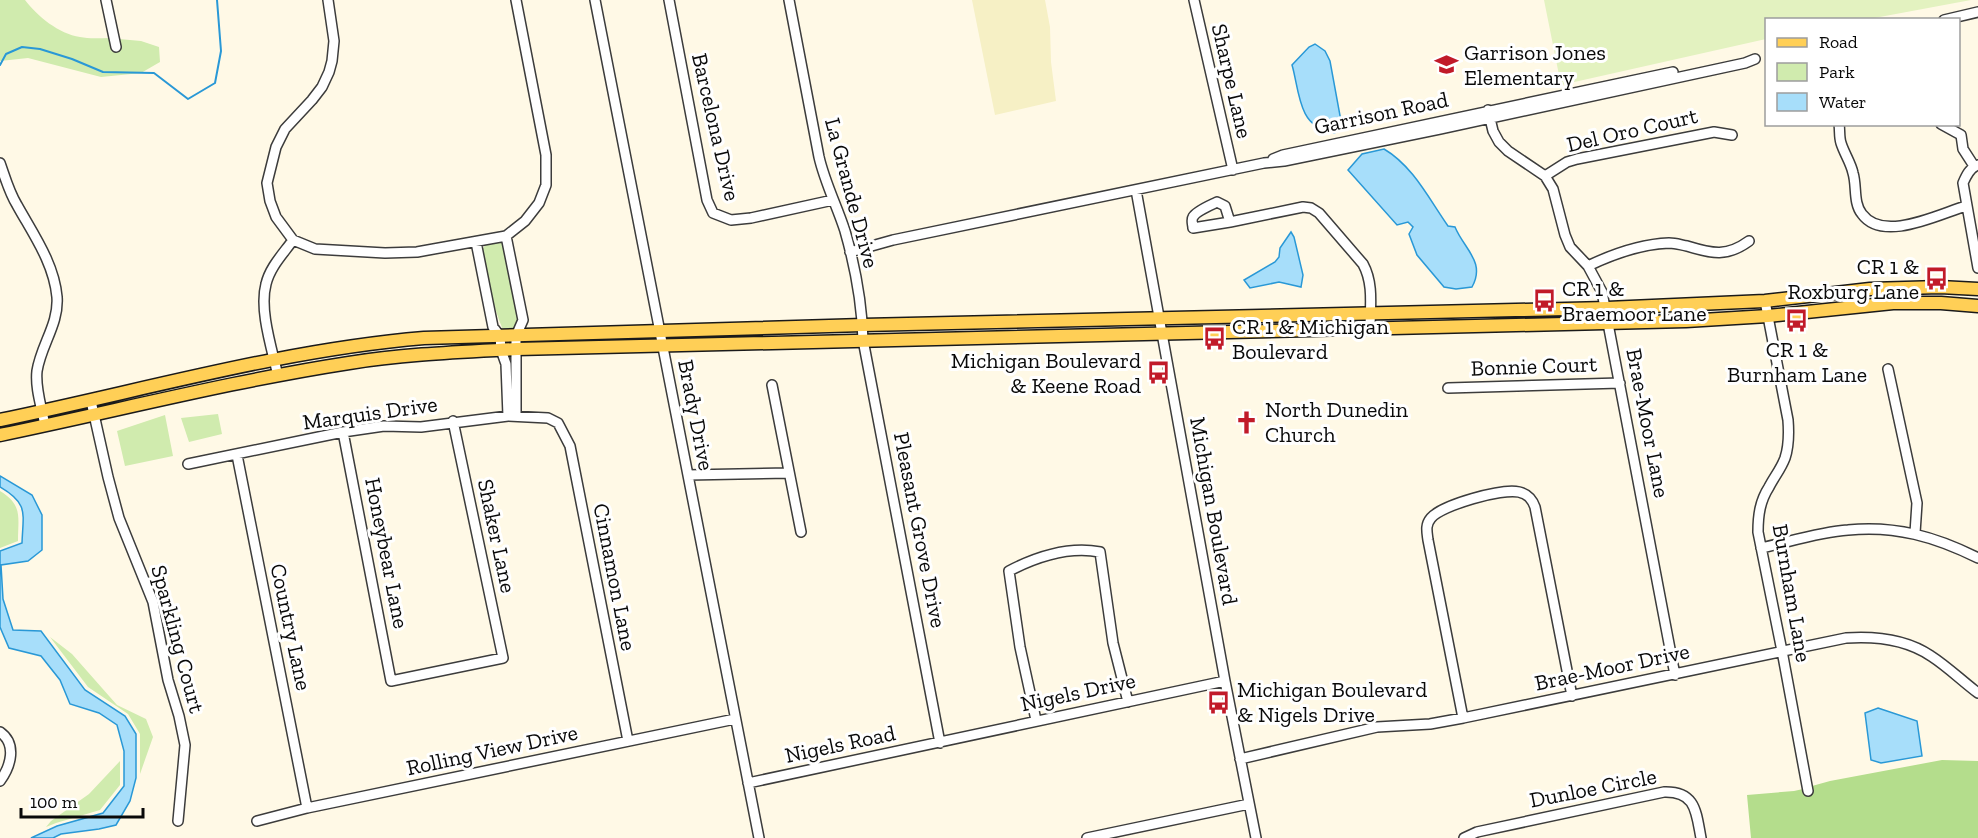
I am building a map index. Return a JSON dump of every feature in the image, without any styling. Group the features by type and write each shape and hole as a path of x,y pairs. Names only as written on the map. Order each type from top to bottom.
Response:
{"main road":[{"path":"0,420 275,361 385,341 424,338 862,325 1607,308 1766,301 1881,289 1940,287 1978,289"},
{"path":"0,435 278,376 387,357 517,349 1609,323 1768,316 1893,303 1978,306"}],"street":[{"path":"106,0 116,47"},
{"path":"328,0 334,41 329,72 326,81 312,100 285,129 276,147 267,183 270,201 276,217 293,240 315,249 384,254 417,252 506,236 532,213 539,203 546,185 546,155 516,0"},
{"name":"Brady Drive","path":"596,0 759,838"},
{"name":"Barcelona Drive","path":"669,0 707,200 713,213 731,220 751,218 833,200"},
{"name":"La Grande Drive","path":"789,0 819,157 850,252 862,325"},
{"name":"Sharpe Lane","path":"1194,0 1233,170"},
{"path":"1952,18 1978,12"},
{"name":"Garrison Road","path":"850,252 893,240 1233,170 1264,163 1283,155 1402,133 1744,58 1765,56"},
{"path":"1489,114 1493,131 1499,142 1508,151 1545,176"},
{"path":"1839,126 1840,142 1853,173 1857,204 1861,213 1871,223 1888,228 1907,225 1966,206"},
{"path":"1945,126 1961,135 1963,150 1976,166 1966,176 1963,183 1978,268"},
{"name":"Del Oro Court","path":"1545,176 1567,162 1577,159 1714,132 1732,135"},
{"path":"0,163 15,203 46,257 56,288 57,312 37,372 37,387 45,426"},
{"name":"Brae-Moor Lane","path":"1545,176 1553,189 1564,236 1569,247 1596,277 1607,308 1676,675"},
{"name":"Michigan Boulevard","path":"1136,190 1225,681 1256,838"},
{"path":"1230,222 1302,207 1316,211 1363,264 1367,272 1370,285 1370,329"},
{"path":"506,236 523,320 516,336 512,416"},
{"path":"278,376 265,315 264,298 266,284 278,260 293,240"},
{"path":"1588,266 1616,254 1666,243 1675,243 1709,252 1725,252 1736,251 1749,241"},
{"path":"476,242 493,327 500,336 501,350 506,364 512,416"},
{"name":"Burnham Lane","path":"1766,301 1788,420 1789,439 1785,457 1761,501 1758,532 1808,791"},
{"name":"Pleasant Grove Drive","path":"862,325 940,742"},
{"path":"1888,369 1917,504 1915,533"},
{"name":"Bonnie Court","path":"1448,388 1620,383"},
{"path":"772,384 801,532"},
{"name":"Sparkling Court","path":"91,401 119,518 153,602 168,680 179,716 185,745 178,821"},
{"name":"Marquis Drive","path":"188,464 384,426 421,427 512,416 548,418 558,423"},
{"name":"Shaker Lane","path":"392,681 503,658 453,422"},
{"name":"Cinnamon Lane","path":"558,423 570,446 628,741"},
{"name":"Honeybear Lane","path":"344,432 392,681"},
{"name":"Country Lane","path":"237,454 307,808"},
{"path":"688,475 789,473"},
{"path":"1463,718 1427,526 1436,514 1465,500 1504,491 1527,495 1532,499 1535,507 1572,696"},
{"path":"1761,548 1845,530 1877,529 1915,533 1937,539 1978,558"},
{"path":"1036,720 1020,647 1009,571 1051,554 1089,550 1100,552 1113,644 1128,702"},
{"name":"Brae-Moor Drive","path":"1240,759 1377,727 1430,724 1463,718 1846,638 1867,637 1902,643 1931,656 1978,693"},
{"name":"Nigels Drive","path":"940,742 1225,681"},
{"name":"Rolling View Drive","path":"257,821 307,808 735,719"},
{"path":"0,732 4,734 11,748 0,781"},
{"name":"Nigels Road","path":"748,783 940,742"},
{"name":"Dunloe Circle","path":"1464,838 1477,832 1664,792 1675,792 1684,795 1692,803 1701,838"},
{"path":"1087,838 1249,804"}],"shaded area":[{"path":"972,0 1045,0 1050,27 1051,62 1056,101 995,115"}],"green space":[{"path":"0,0 25,0 49,23 72,35 109,38 112,52 121,50 119,39 141,41 159,47 160,62 141,73 101,77 28,58 0,61"},
{"path":"1544,0 1971,0 1874,18 1765,18 1765,39 1561,85"},
{"path":"500,241 504,246 518,316 517,324 512,331 503,330 499,320 482,250 486,244"},
{"path":"218,414 222,434 189,442 181,418"},
{"path":"165,415 173,456 125,466 117,431"},
{"path":"0,491 13,501 18,512 18,541 0,548"},
{"path":"50,637 72,654 117,705 146,719 153,737 140,774 140,734 128,714 88,687"},
{"path":"1942,760 1978,761 1978,838 1751,838 1747,795 1803,789 1805,796 1813,794 1812,786 1830,781"},
{"path":"120,761 120,785 100,810 46,827 89,794"}],"water":[{"path":"1315,44 1325,51 1330,61 1341,121 1340,130 1334,133 1319,128 1306,115 1292,65 1309,47"},
{"path":"1384,149 1404,164 1448,226 1455,227 1472,256 1477,270 1472,287 1456,289 1444,287 1417,255 1409,234 1413,227 1408,222 1397,225 1348,170 1362,154"},
{"path":"1291,232 1303,275 1301,287 1279,282 1250,288 1244,280 1275,262 1279,257 1280,248"},
{"path":"0,476 32,495 42,515 42,550 28,561 1,565 3,599 13,630 41,631 85,690 125,716 136,734 136,778 130,801 116,825 61,834 53,838 31,838 57,826 103,813 124,786 124,751 117,725 99,713 70,704 60,680 41,656 9,648 0,627 0,551 22,543 23,517 20,504 0,487"},
{"path":"1878,708 1917,721 1922,756 1881,763 1871,760 1865,713"}],"waterway":[{"path":"0,65 6,54 22,47 40,49 103,72 154,73 188,99 215,83 221,51 217,0"}],"place":[{"name":"Garrison Jones Elementary","path":"1446,65"},
{"name":"CR 1 & Roxburg Lane","path":"1937,279"},
{"name":"CR 1 & Braemoor Lane","path":"1544,301"},
{"name":"CR 1 & Burnham Lane","path":"1797,320"},
{"name":"CR 1 & Michigan Boulevard","path":"1214,339"},
{"name":"Michigan Boulevard & Keene Road","path":"1159,373"},
{"name":"North Dunedin Church","path":"1247,422"},
{"name":"Michigan Boulevard & Nigels Drive","path":"1219,702"}]}
